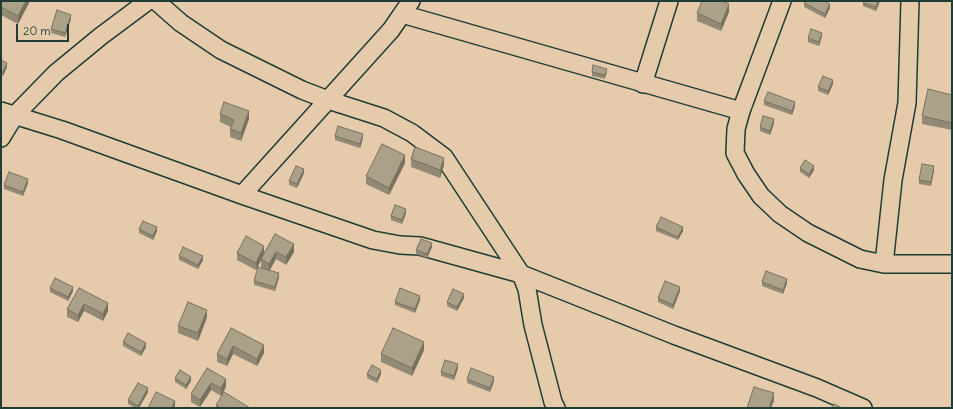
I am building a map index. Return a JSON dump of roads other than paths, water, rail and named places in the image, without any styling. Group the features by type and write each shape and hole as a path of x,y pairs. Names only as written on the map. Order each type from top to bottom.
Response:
{"street":[{"path":"1,138 8,113 101,36 148,1"},
{"path":"156,1 181,23 221,50 302,90 384,118 412,133 444,157 521,274 527,288 533,325 553,402 556,408"},
{"path":"643,84 669,1"},
{"path":"782,1 741,111 736,129 735,153 746,174 761,196 780,214 808,233 860,259 884,264 952,264"},
{"path":"884,264 893,180 906,103 910,1"},
{"path":"242,195 391,30 407,8 643,84 741,111"},
{"path":"8,113 62,130 242,195 373,240 420,246 521,274 674,335 817,388 863,408"}]}
